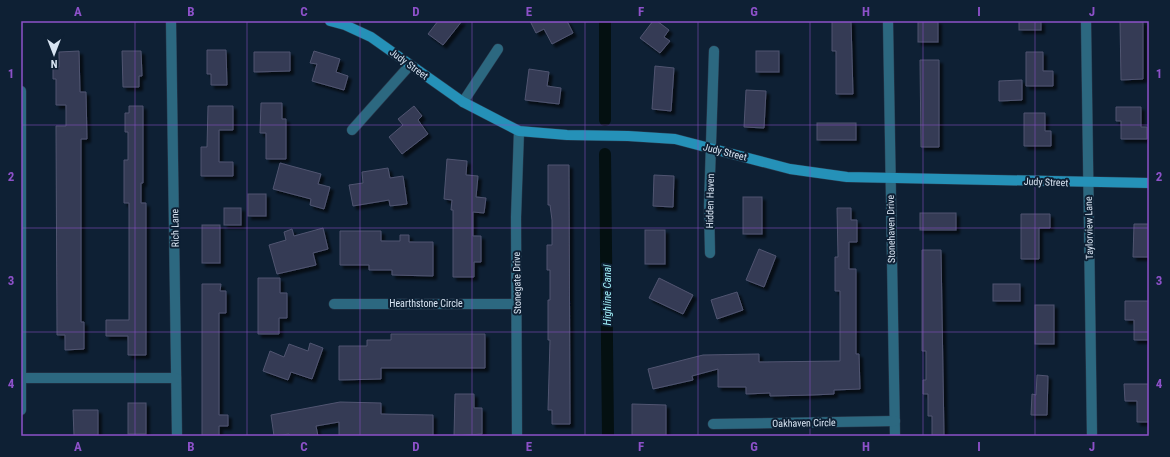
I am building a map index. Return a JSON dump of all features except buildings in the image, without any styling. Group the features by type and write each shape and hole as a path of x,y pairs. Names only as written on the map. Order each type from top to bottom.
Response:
{"street":[{"name":"Rich Lane","path":"171,21 177,436"},
{"name":"Judy Street","path":"330,21 345,25 371,37 463,102 519,131 567,135 628,136 675,139 790,169 847,177 1088,183 1149,183"},
{"name":"Stonehaven Drive","path":"888,21 895,436"},
{"name":"Taylorview Lane","path":"1086,21 1092,436"},
{"path":"463,102 498,49"},
{"name":"Hidden Haven","path":"710,253 714,51"},
{"path":"352,130 410,65"},
{"path":"21,91 21,410"},
{"name":"Stonegate Drive","path":"517,436 516,217 519,131"},
{"name":"Hearthstone Circle","path":"334,304 517,304"},
{"path":"22,378 176,378"},
{"name":"Oakhaven Circle","path":"714,424 895,421"}],"waterway":[{"path":"605,21 605,120"},
{"name":"Highline Canal","path":"605,154 608,436"}]}
